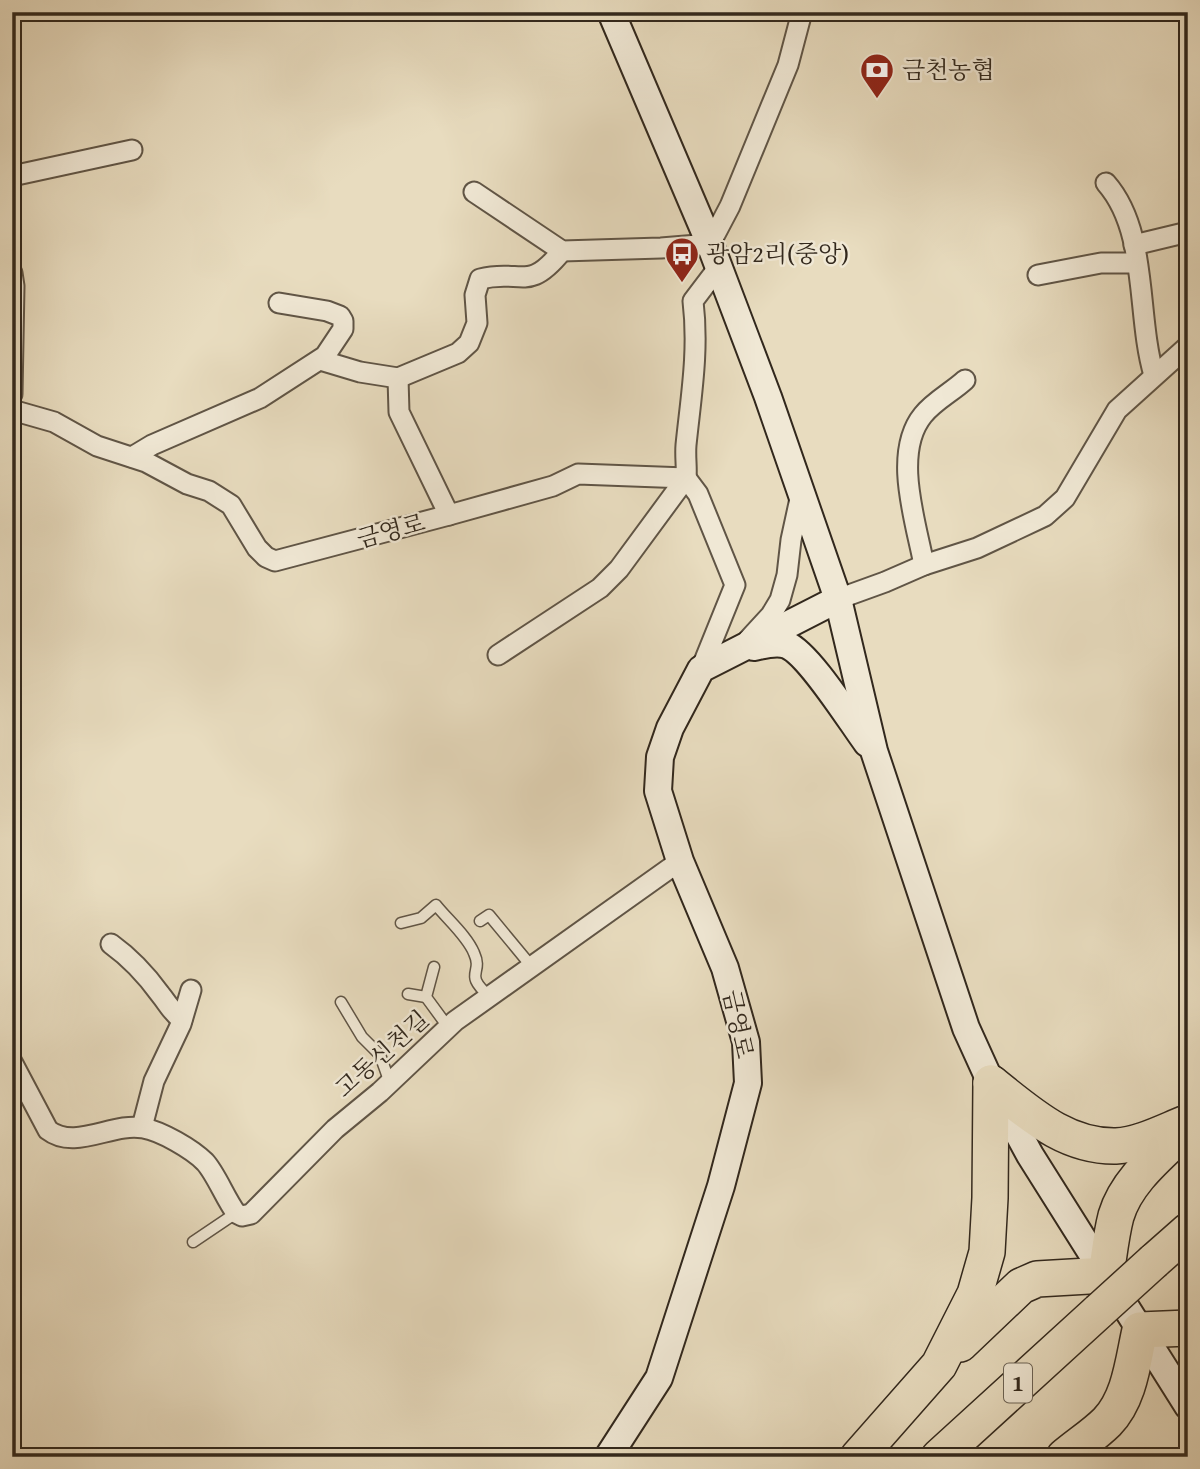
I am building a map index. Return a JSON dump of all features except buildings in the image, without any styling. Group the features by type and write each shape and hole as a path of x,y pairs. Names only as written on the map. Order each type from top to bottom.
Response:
{"highway":[{"path":"991,1083 1049,1129 1086,1143 1118,1146 1188,1125"},
{"path":"939,1365 975,1294 987,1252 991,1083"},
{"path":"858,1457 939,1365 1021,1286 1037,1279 1106,1275 1117,1214 1124,1197 1133,1183 1188,1125"},
{"name":"1","path":"972,1457 1116,1324 1169,1269 1188,1231"},
{"path":"1064,1457 1107,1422 1118,1408 1128,1386 1116,1324 1188,1328"},
{"name":"1","path":"939,1457 1116,1324"}],"street":[{"path":"611,12 714,256 768,397 838,598 874,751 966,1028 991,1083 1030,1155 1106,1275 1116,1324 1188,1406"},
{"path":"498,655 600,588 619,569 686,478 685,454 696,365 693,301 714,256 730,206 788,65 803,12"},
{"path":"12,176 132,150"},
{"path":"1106,183 1121,204 1135,254 1146,345 1154,375"},
{"path":"474,192 562,251 661,248 714,256"},
{"path":"1038,275 1135,254 1188,232"},
{"path":"320,360 360,372 398,379 458,353 469,343 477,323 475,295 480,279 537,276 550,267 562,251"},
{"path":"12,273 12,394"},
{"path":"12,410 54,422 97,446 132,457 152,445 260,398 320,360 343,329 343,321 336,314 279,303"},
{"path":"701,669 838,598 1003,537 1045,516 1056,507 1074,483 1117,410 1188,346"},
{"path":"398,379 399,412 449,515"},
{"path":"924,565 909,488 909,450 918,422 924,413 965,380"},
{"name":"금영로","path":"132,457 187,484 209,491 231,505 257,548 275,561 553,486 578,474 686,478 698,494 735,585 701,669 670,728 660,757 658,791 680,861 725,968 746,1042 748,1083 721,1186 659,1378 608,1457"},
{"path":"739,650 771,615 780,600 801,494"},
{"path":"739,650 772,643 786,644 803,656 874,751"},
{"name":"고동신천길","path":"236,1213 242,1216 251,1214 335,1129 390,1083 448,1027 680,861"},
{"path":"111,944 121,951 162,995 169,1009 182,1020"},
{"path":"142,1127 154,1081 182,1020 191,990"},
{"path":"12,1062 48,1130 55,1135 69,1137 142,1127 191,1150 206,1163 236,1213"}],"lane":[{"path":"401,923 421,918 436,905 473,950 477,961 474,976 476,984 490,997"},
{"path":"480,921 489,915 533,967"},
{"path":"426,996 433,967"},
{"path":"408,994 426,996 448,1027"},
{"path":"341,1003 362,1037 380,1055 390,1083"},
{"path":"193,1242 236,1213"}],"place":[{"name":"금천농협","path":"877,100"},
{"name":"광암2리(중앙)","path":"682,284"}]}
